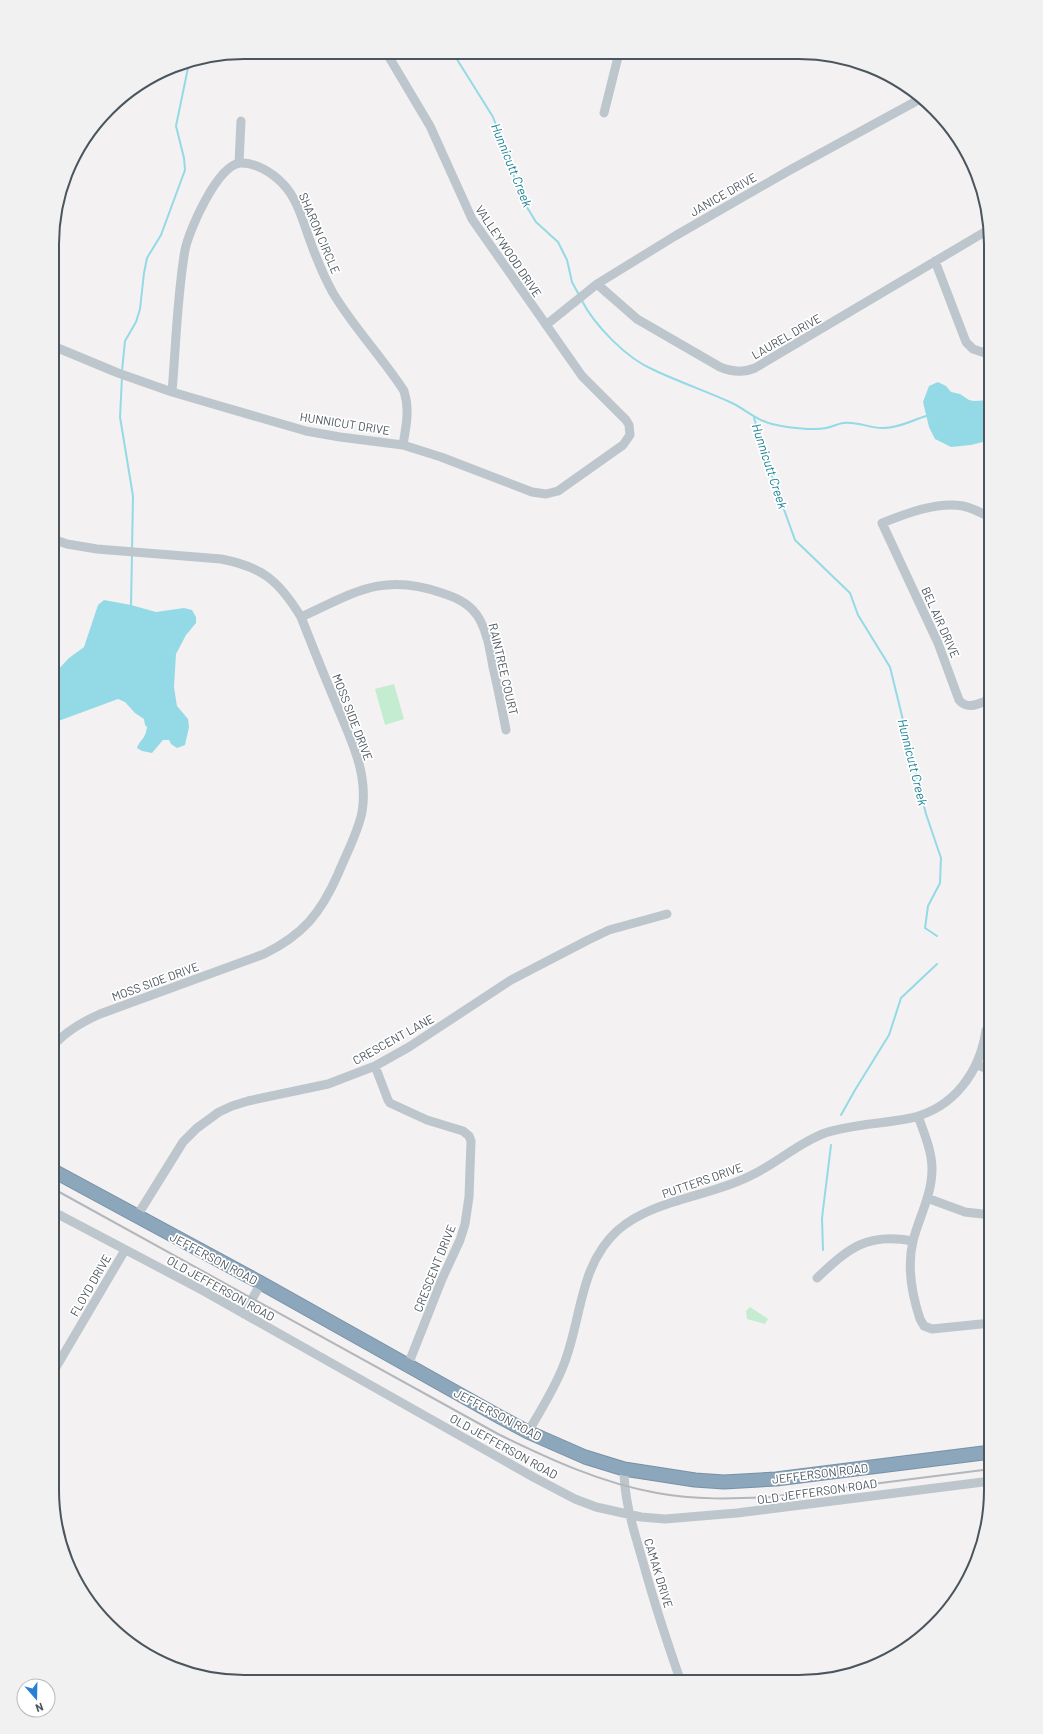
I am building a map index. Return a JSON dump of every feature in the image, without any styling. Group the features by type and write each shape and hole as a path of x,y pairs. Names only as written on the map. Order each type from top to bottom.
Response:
{"highway":[{"name":"JEFFERSON ROAD","path":"59,1174 261,1283 528,1432 585,1457 624,1469 695,1480 752,1480 984,1453"}],"street":[{"name":"VALLEYWOOD DRIVE","path":"390,59 430,126 470,215 582,376 626,420 629,425 630,435 623,445"},
{"path":"604,113 618,59"},
{"name":"JANICE DRIVE","path":"546,325 597,284 711,214 917,101"},
{"path":"172,392 180,293 188,237 200,209 217,183 230,169 240,163 241,121"},
{"name":"SHARON CIRCLE","path":"240,163 249,164 263,169 274,176 288,190 294,200 316,257 333,292 356,328 404,392 407,400 408,413 403,445"},
{"name":"LAUREL DRIVE","path":"597,284 637,319 720,367 742,372 755,368 984,232"},
{"path":"935,261 966,342 973,349 984,353"},
{"name":"HUNNICUT DRIVE","path":"59,348 118,373 172,392 310,432 403,445 441,457 532,492 541,494 552,493 565,487 623,445"},
{"name":"BEL AIR DRIVE","path":"984,514 972,508 951,505 904,514 882,523 938,643 959,700 964,705 970,706 984,701"},
{"name":"MOSS SIDE DRIVE","path":"59,541 97,549 221,559 239,562 264,574 280,586 289,597 301,617 358,756 363,785 362,811 356,832 324,903 303,929 280,946 264,954 100,1014 70,1030 59,1040"},
{"name":"RAINTREE COURT","path":"301,617 364,589 383,585 403,584 423,586 464,602 474,610 485,631 506,730"},
{"name":"CRESCENT LANE","path":"137,1216 183,1142 197,1128 214,1116 232,1106 328,1084 374,1066 409,1047 511,980 582,943 609,930 667,914"},
{"name":"PUTTERS DRIVE","path":"528,1432 564,1363 590,1269 606,1242 627,1223 649,1211 742,1180 812,1139 826,1133 918,1116 943,1104 966,1082 977,1064 984,1038"},
{"path":"977,1064 984,1067"},
{"name":"CRESCENT DRIVE","path":"374,1066 390,1103 427,1120 463,1131 469,1136 471,1141 469,1197 465,1224 460,1240 442,1279 408,1365"},
{"path":"918,1116 931,1163 932,1178 913,1241 910,1263 918,1315 924,1326 932,1328 952,1328 984,1324"},
{"path":"927,1198 965,1212 984,1214"},
{"name":"OLD JEFFERSON ROAD","path":"59,1214 244,1314 535,1478 586,1504 629,1515 665,1519 706,1517 984,1482"},
{"path":"817,1278 841,1256 866,1242 887,1238 913,1241"},
{"name":"FLOYD DRIVE","path":"59,1362 125,1250"},
{"path":"244,1314 261,1283"},
{"name":"CAMAK DRIVE","path":"624,1469 624,1486 629,1515 679,1675"}],"green space":[{"path":"394,684 404,719 385,725 375,689"},
{"path":"750,1307 768,1319 765,1324 747,1319 746,1311"}],"water":[{"path":"938,382 946,386 951,392 960,394 969,400 984,400 984,442 951,447 935,439 929,427 923,402 929,386"},
{"path":"104,600 156,612 184,608 192,610 196,617 196,623 186,635 176,654 174,687 177,706 188,719 189,727 185,745 177,748 171,744 169,740 163,740 152,753 142,751 137,748 144,737 147,727 144,719 135,713 125,702 118,699 59,721 59,669 69,658 84,647 98,605"}],"waterway":[{"name":"Hunnicutt Creek","path":"457,59 493,117 525,204 536,222 558,242 567,260 572,282 579,295"},
{"path":"122,371 125,341 136,322 140,309 147,258 161,235 185,170 184,158 176,126 188,68"},
{"name":"Hunnicutt Creek","path":"581,299 594,320 622,350 633,358 663,374 732,403 756,418 767,422 807,429 828,428 841,423 887,428 899,426 926,416"},
{"path":"122,377 120,417 133,496 132,550"},
{"name":"Hunnicutt Creek","path":"754,418 768,465 795,540 850,593 858,615 890,667 926,814 941,858 940,883 928,906 925,928 937,936"},
{"path":"131,605 132,554"},
{"name":"Hunnicutt Creek","path":"841,1115 889,1035 901,998 937,964"},
{"name":"Hunnicutt Creek","path":"823,1250 822,1218 831,1145"}],"railway":[{"path":"59,1192 498,1434 556,1461 596,1477 636,1489 685,1497 756,1498 984,1470"}]}
